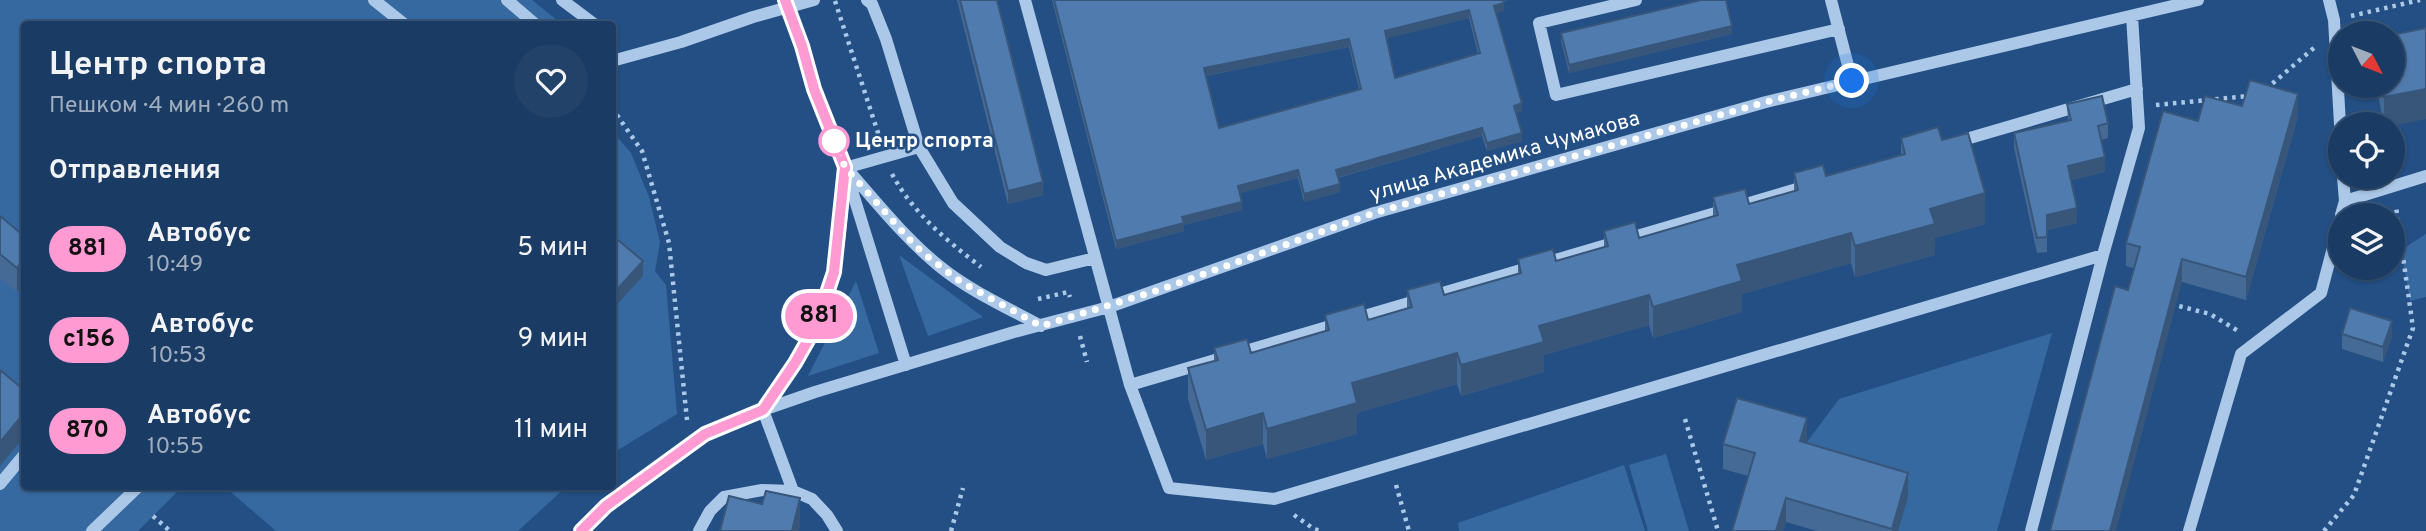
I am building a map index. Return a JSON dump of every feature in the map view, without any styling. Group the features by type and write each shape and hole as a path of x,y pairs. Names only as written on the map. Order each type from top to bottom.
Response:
{"street":[{"path":"374,0 400,21"},
{"path":"507,0 532,21"},
{"path":"562,0 590,21"},
{"path":"617,60 787,4 814,0"},
{"path":"867,0 872,4 886,39 919,147 953,203 1000,247 1026,263 1046,270 1096,258"},
{"path":"1025,0 1129,385 1169,488 1274,499 2103,255"},
{"path":"1636,0 1539,23 1556,95 1839,29"},
{"path":"1831,0 1852,81"},
{"name":"улица Академика Чумакова","path":"581,531 606,506 705,434 763,410 906,365 1109,307 1374,213 1766,102 2198,0"},
{"path":"2329,0 2334,20 2339,112"},
{"path":"787,4 814,89 845,167 906,365"},
{"path":"2031,531 2139,128 2132,16"},
{"path":"1949,145 2137,89"},
{"path":"845,167 919,147"},
{"path":"845,167 909,239 938,266 961,282 1041,326"},
{"path":"793,491 763,410 816,326 830,283 840,234 845,167"},
{"path":"2405,182 2426,176"},
{"path":"1129,385 1815,184"},
{"path":"2344,189 2345,201 2381,189"},
{"path":"2189,531 2241,354 2321,293 2328,266"},
{"path":"0,484 21,459"},
{"path":"92,531 134,490"},
{"path":"699,531 710,511 724,497 762,490 793,491 812,499 837,531"}],"path":[{"path":"2138,107 2259,95 2318,44 2334,20 2420,0"},
{"path":"616,114 642,151 669,243 687,420"},
{"path":"2323,531 2354,495 2413,328 2394,189"},
{"path":"2164,302 2210,314 2257,342"},
{"path":"1685,419 1718,531"},
{"path":"1390,466 1409,531"},
{"path":"951,531 963,488"},
{"path":"153,516 170,531"}],"shaded area":[{"path":"0,0 532,0 558,21 21,21 21,490 179,490 138,531 0,531"},
{"path":"616,136 631,153 649,197 660,242 655,271 666,285 677,414 616,451"},
{"path":"2426,234 2426,297 2410,301 2405,273 2405,247"},
{"path":"899,255 983,317 928,336"},
{"path":"856,281 879,353 808,376"},
{"path":"2052,333 1997,531 1898,531 1908,497 1800,465 1807,442 1839,399"},
{"path":"1666,454 1689,531 1648,531 1629,465"},
{"path":"1624,465 1645,531 1459,531 1458,523"},
{"path":"228,490 563,490 518,531 276,531"}],"building":[{"path":"960,0 997,0 1043,182 1008,191"},
{"path":"1054,0 1503,0 1504,3 1494,6 1522,103 1514,106 1522,133 1487,143 1482,128 1336,170 1340,184 1304,194 1298,170 1238,186 1242,202 1182,217 1184,223 1116,241","holes":["1469,10 1480,53 1395,78 1385,31","1349,39 1361,89 1219,128 1204,68"]},
{"path":"1701,0 1726,0 1732,26 1569,65 1561,33"},
{"path":"2426,28 2426,89 2405,93 2405,32"},
{"path":"2250,80 2298,94 2246,277 2182,259 2110,531 2050,531 2115,286 2128,290 2140,247 2126,243 2163,111 2198,121 2205,96 2242,106"},
{"path":"2102,96 2108,123 2098,126 2105,157 2068,166 2077,208 2047,215 2047,237 2037,238 2014,133 2071,120 2067,104"},
{"path":"1938,127 1942,140 1968,133 1985,193 1930,209 1935,224 1855,246 1851,233 1737,265 1742,281 1653,307 1649,295 1539,326 1544,342 1461,365 1457,353 1352,383 1357,403 1267,429 1263,413 1206,430 1188,368 1218,360 1214,348 1247,339 1251,353 1329,330 1325,315 1364,304 1368,320 1412,307 1407,290 1440,281 1444,295 1521,273 1518,259 1553,249 1556,261 1608,246 1604,231 1635,222 1639,238 1718,215 1713,197 1745,189 1749,204 1798,190 1794,173 1823,165 1826,176 1905,154 1901,138"},
{"path":"0,216 21,234 21,263 17,268 0,254"},
{"path":"616,238 643,261 616,291"},
{"path":"2350,308 2392,321 2383,347 2342,334"},
{"path":"0,370 21,388 21,417 0,442"},
{"path":"1737,398 1807,418 1800,441 1908,473 1892,529 1786,498 1776,531 1732,531 1755,453 1723,444"},
{"path":"766,491 800,498 792,531 720,531 729,496 762,504"}],"bus line":[{"name":"881","path":"581,531 606,506 705,434 763,410 816,326 834,272 845,167 814,89 785,0"}],"place":[{"name":"Центр спорта","path":"834,141"}],"route":[{"path":"834,141 845,167 923,253 961,282 1041,326 1109,307 1374,213 1766,102 1852,81"}]}
